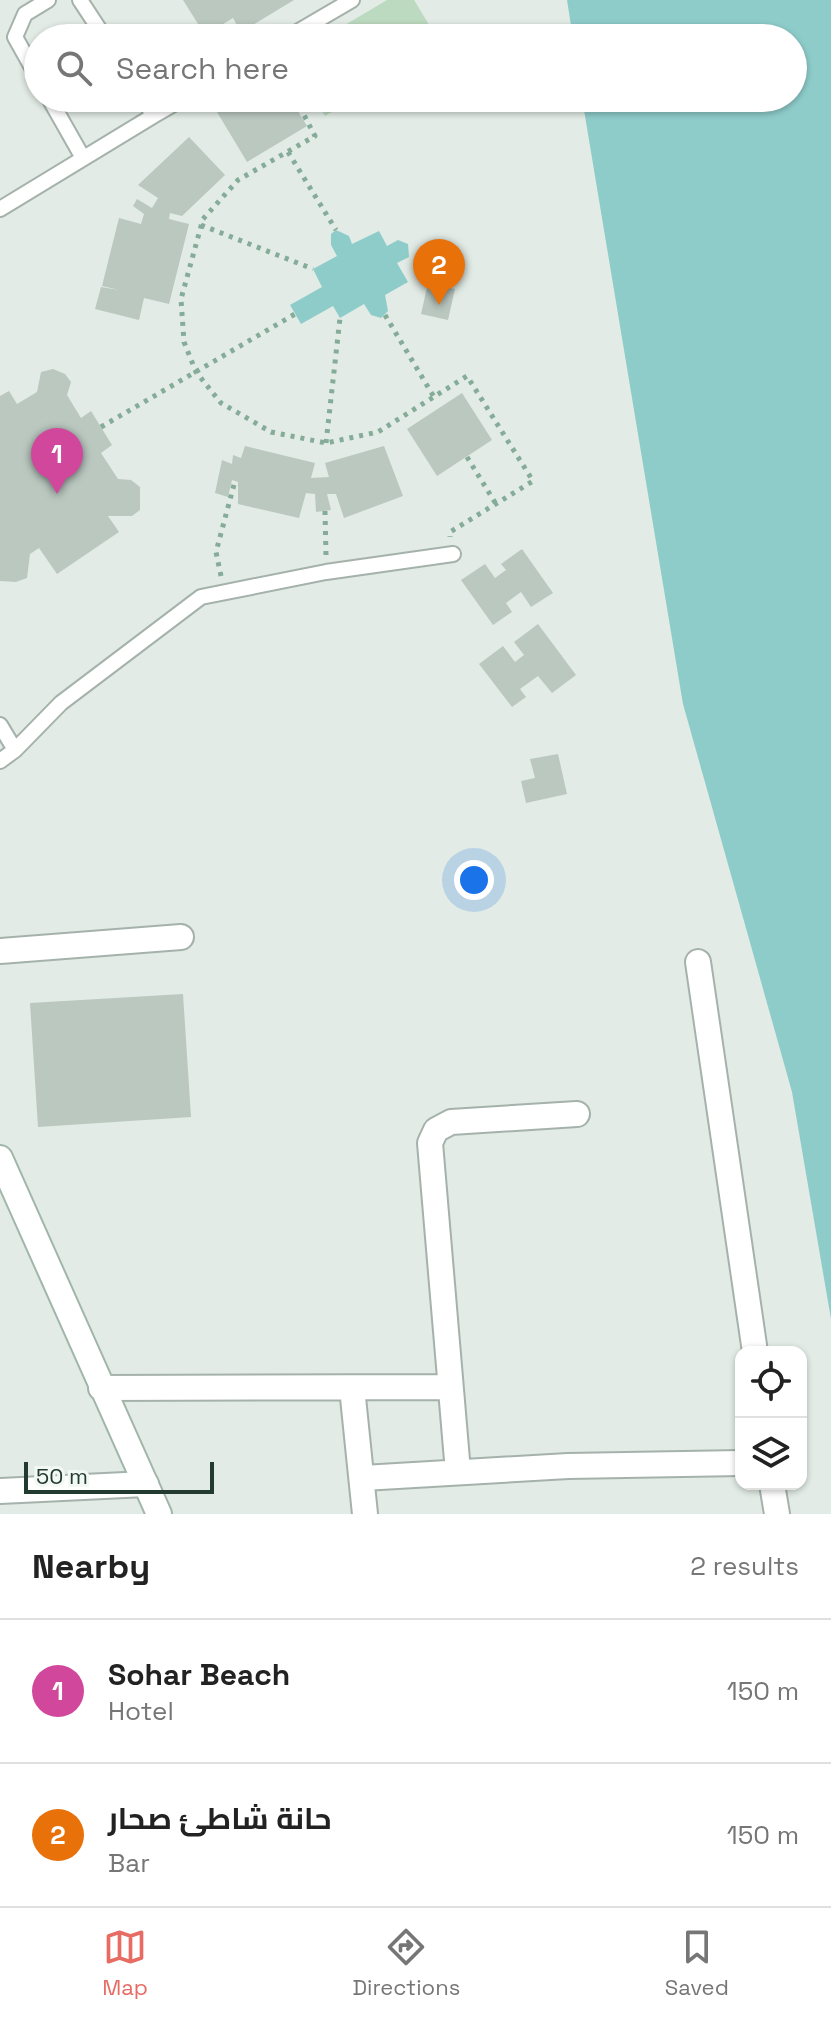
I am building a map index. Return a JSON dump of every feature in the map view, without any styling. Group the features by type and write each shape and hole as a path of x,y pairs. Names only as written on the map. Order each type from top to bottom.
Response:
{"street":[{"path":"0,951 181,937"},
{"path":"698,962 754,1346"},
{"path":"458,1472 430,1143 436,1130 451,1122 577,1114"},
{"path":"2,1167 159,1514"},
{"path":"101,1388 449,1387"},
{"path":"352,1388 365,1514"},
{"path":"363,1478 568,1466 735,1463"},
{"path":"0,1491 146,1484"},
{"path":"773,1490 777,1514"}],"lane":[{"path":"24,53 15,37 25,14 48,0"},
{"path":"80,0 96,24"},
{"path":"311,24 352,0"},
{"path":"57,112 83,158"},
{"path":"151,112 153,116"},
{"path":"0,209 160,112"},
{"path":"0,761 61,703 201,597 326,572 453,554"},
{"path":"0,725 15,750"}],"path":[{"path":"302,112 315,136 238,180 201,225 181,299 184,342 196,372 221,403 271,432 326,443 378,432 467,376 533,481 450,532 453,554"},
{"path":"288,152 336,230"},
{"path":"201,225 313,269"},
{"path":"101,427 295,314"},
{"path":"385,315 434,397"},
{"path":"326,443 340,318"},
{"path":"467,457 496,504"},
{"path":"224,592 216,552 235,481"},
{"path":"325,511 326,572"}],"green space":[{"path":"387,0 414,0 429,24 347,24"}],"water":[{"path":"567,0 831,0 831,1319 792,1092 683,704 584,112 807,112 807,24 571,24"},
{"path":"336,230 349,236 352,244 379,231 387,246 398,240 408,244 409,257 397,263 408,282 385,295 388,311 381,318 371,315 364,304 340,318 333,306 301,324 290,305 322,287 313,269 337,256 331,245 331,234"}],"building":[{"path":"183,0 294,0 254,24 236,24 233,18 223,24 198,24"},
{"path":"217,112 298,112 307,126 247,162"},
{"path":"189,137 225,175 182,216 170,213 169,219 189,224 169,304 144,298 139,320 95,309 101,287 119,290 102,286 119,218 141,224 144,214 133,206 137,199 152,208 158,198 138,185"},
{"path":"428,283 455,289 448,320 421,314"},
{"path":"53,369 65,374 71,382 67,395 81,418 91,411 112,445 101,453 118,479 131,480 140,487 140,510 132,516 108,516 119,532 57,574 39,548 30,554 27,578 16,582 0,581 0,396 9,391 17,404 37,392 41,372"},
{"path":"462,393 492,440 437,476 407,429"},
{"path":"245,446 315,463 311,478 329,477 325,463 384,446 403,496 344,518 336,494 327,494 331,510 316,512 315,494 306,493 299,518 238,504 238,482 232,480 228,497 215,493 222,460 232,464 233,455 241,458"},
{"path":"522,549 553,593 531,607 521,592 506,603 512,612 493,625 461,580 485,564 495,578 506,570 501,564"},
{"path":"538,624 576,675 552,693 538,676 520,689 526,697 512,707 479,664 503,646 515,662 524,655 514,642"},
{"path":"558,754 567,794 526,803 521,781 535,778 530,759"},
{"path":"183,994 191,1117 38,1127 30,1003"}],"place":[{"name":"حانة شاطئ صحار","path":"439,305"},
{"name":"Sohar Beach","path":"57,494"}]}
